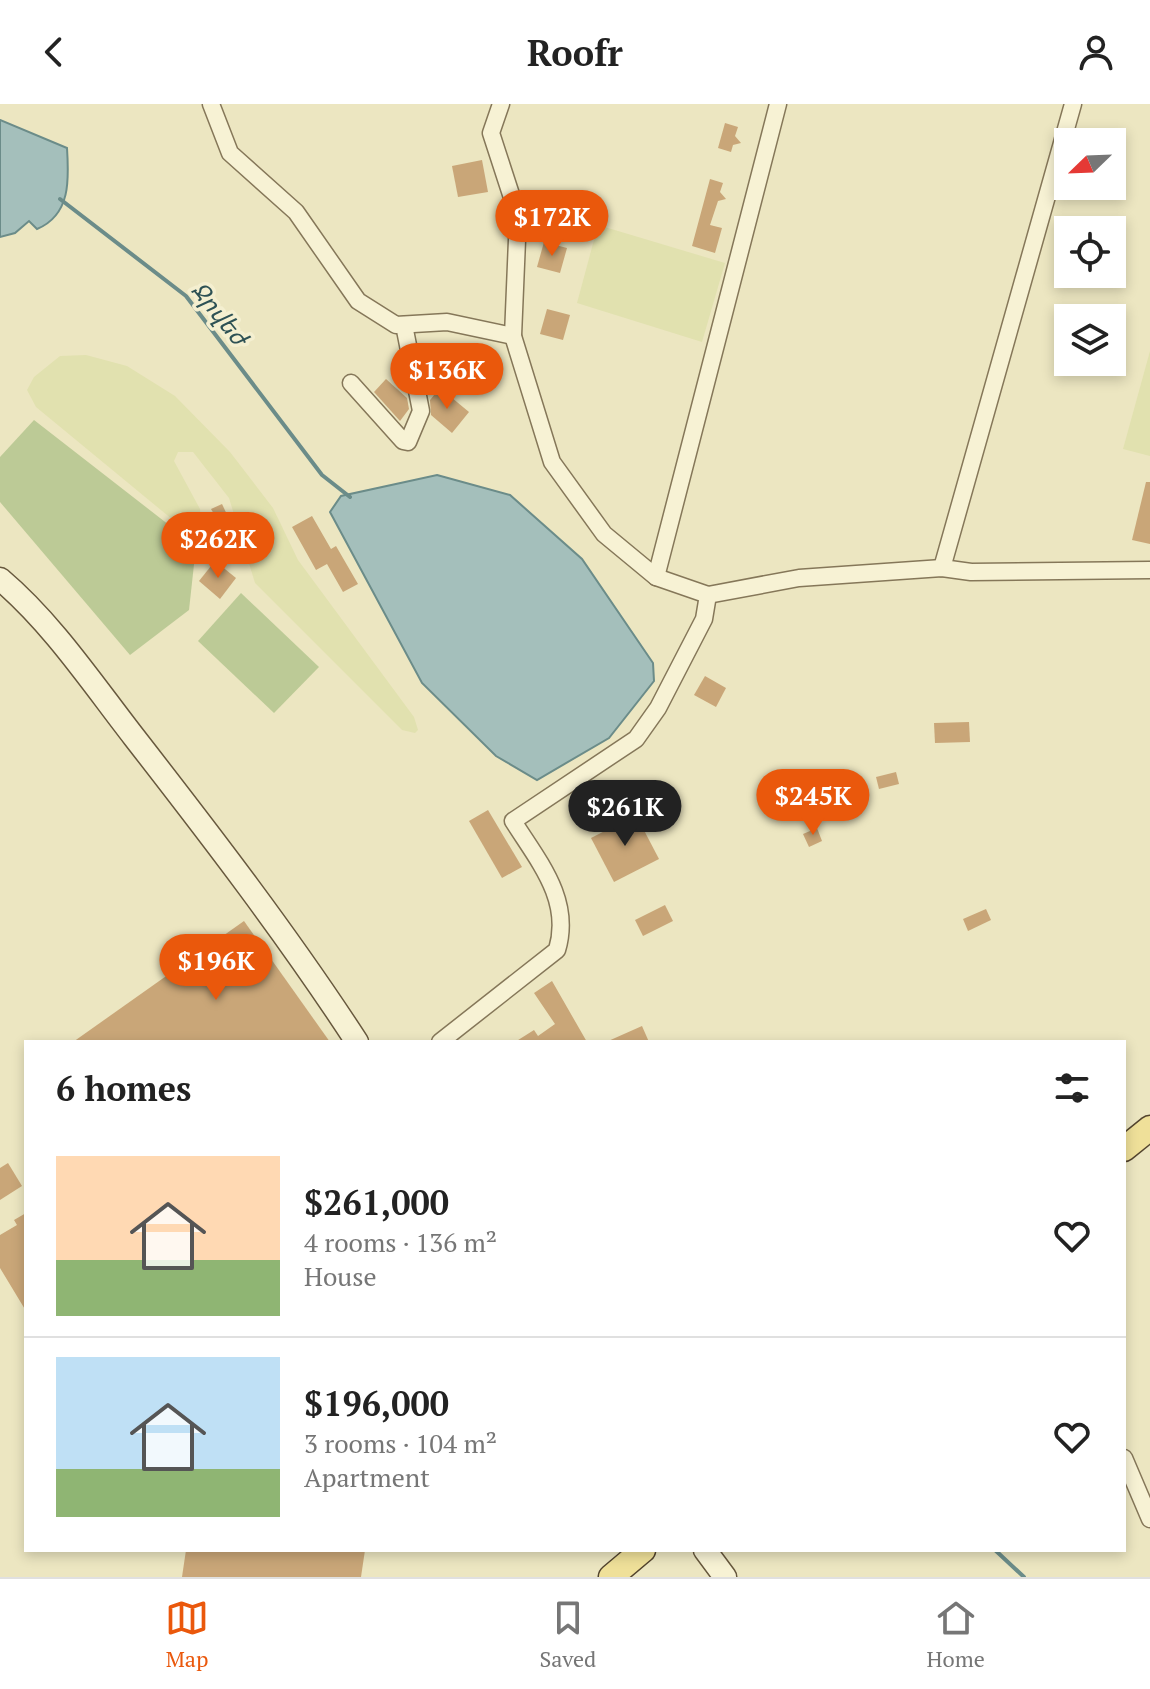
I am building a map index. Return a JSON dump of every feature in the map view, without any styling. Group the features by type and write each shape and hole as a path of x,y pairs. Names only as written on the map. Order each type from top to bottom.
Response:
{"main road":[{"path":"1126,1147 1150,1128"},
{"path":"611,1577 641,1552"}],"street":[{"path":"211,104 230,153 296,212 358,301 396,325 447,322 513,336"},
{"path":"501,104 491,133 518,216 513,336 552,462 604,534 656,577 708,595 799,578 942,568 971,572 1150,570"},
{"path":"656,577 778,104"},
{"path":"942,568 1073,104"},
{"path":"351,383 403,441 408,442 421,411 404,325"},
{"path":"0,579 25,600 55,635 151,759 307,965 356,1040"},
{"path":"443,1040 557,950 562,933 562,914 555,887 513,821 636,739 658,708 704,619 708,595"},
{"path":"1126,1463 1150,1519"},
{"path":"706,1552 725,1577"}],"green space":[{"path":"598,225 725,263 702,342 577,303"},
{"path":"1150,351 1150,456 1123,449"},
{"path":"86,355 127,366 175,396 230,452 273,508 298,560 414,717 418,730 415,733 402,730 255,583 229,498 193,452 178,452 174,461 200,509 201,524 197,532 190,534 36,407 27,390 34,377 60,356"},
{"path":"34,420 196,546 189,610 130,655 0,502 0,457"},
{"path":"241,593 319,667 274,713 198,641"}],"water":[{"path":"0,120 67,148 68,172 66,195 56,215 48,223 37,229 29,221 15,233 0,237"},
{"path":"437,475 510,495 582,559 653,663 654,681 609,738 537,780 496,756 422,683 330,512 341,496"}],"building":[{"path":"725,123 738,127 735,136 741,143 733,145 731,152 718,148"},
{"path":"482,160 488,192 458,197 452,166"},
{"path":"710,179 723,183 720,192 726,199 718,201 710,225 722,228 715,253 692,246"},
{"path":"544,242 567,248 560,273 537,267"},
{"path":"547,309 570,315 563,340 540,334"},
{"path":"386,379 407,398 409,409 400,421 374,392"},
{"path":"440,388 469,412 452,433 431,415 430,400"},
{"path":"1146,482 1150,482 1150,544 1132,540"},
{"path":"222,504 231,523 222,528 211,509"},
{"path":"312,516 331,549 336,546 358,584 343,592 327,564 316,570 292,527"},
{"path":"215,561 236,578 220,599 199,581"},
{"path":"705,676 726,688 716,707 694,695"},
{"path":"969,722 970,742 935,743 934,723"},
{"path":"896,772 899,784 879,789 876,777"},
{"path":"488,810 522,867 502,878 469,821"},
{"path":"636,815 659,859 614,882 591,838"},
{"path":"817,828 822,841 809,847 803,834"},
{"path":"665,905 673,921 643,936 635,920"},
{"path":"986,909 991,920 968,931 963,919"},
{"path":"244,921 329,1040 76,1040"},
{"path":"552,981 586,1040 518,1040 534,1030 538,1036 555,1024 534,993"},
{"path":"642,1026 648,1040 610,1040"},
{"path":"8,1163 22,1186 0,1200 0,1168"},
{"path":"24,1214 24,1308 0,1268 0,1235 17,1225 14,1220"},
{"path":"186,1552 365,1552 361,1577 182,1577"}],"waterway":[{"name":"Ջրվեժ","path":"60,199 186,296 322,475 350,497"},
{"name":"Ջրվեժ","path":"997,1552 1024,1577"}]}
